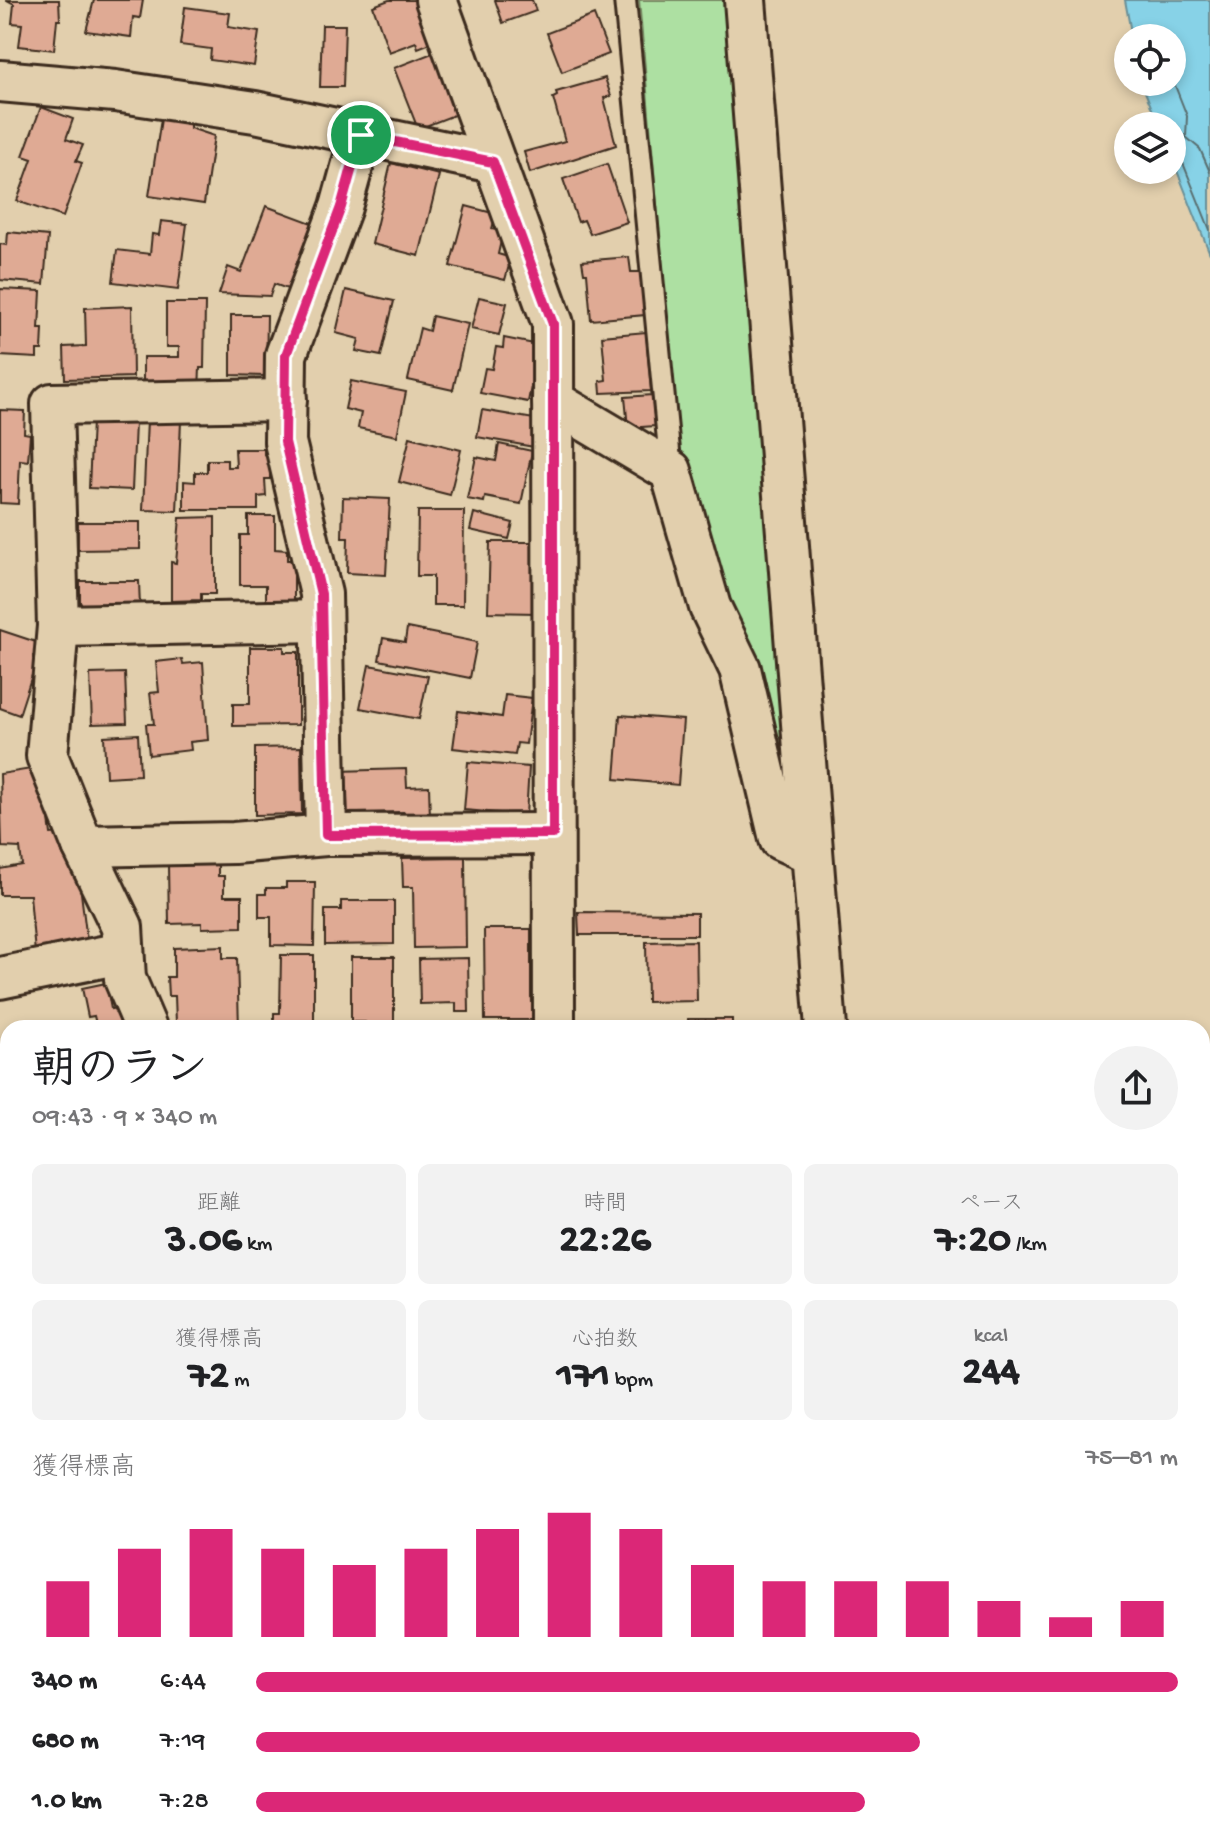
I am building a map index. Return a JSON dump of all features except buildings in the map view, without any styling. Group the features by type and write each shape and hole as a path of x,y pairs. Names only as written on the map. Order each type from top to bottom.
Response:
{"street":[{"path":"436,0 553,324 554,1020"},
{"path":"745,0 825,1020"},
{"path":"0,81 115,91 224,107 493,162"},
{"path":"326,835 321,594 285,442 286,355 341,207 361,135"},
{"path":"143,1020 125,979 121,953 122,927 83,846 47,756 58,626 52,404 286,400"},
{"path":"553,401 671,471 710,607 740,669 780,839 811,853"},
{"path":"58,626 321,621"},
{"path":"83,846 234,843 326,835 553,834"},
{"path":"0,978 121,953"}],"lane":[{"path":"625,0 671,471"}],"green space":[{"path":"639,0 725,0 793,829 679,455"}],"water":[{"path":"1125,0 1210,0 1210,254 1182,184 1186,184 1186,112 1153,112 1147,96 1186,96 1186,24 1129,24"}],"route":[{"path":"361,135 493,162 553,324 553,834 326,835 321,594 285,442 286,355 341,207 361,135"}]}
